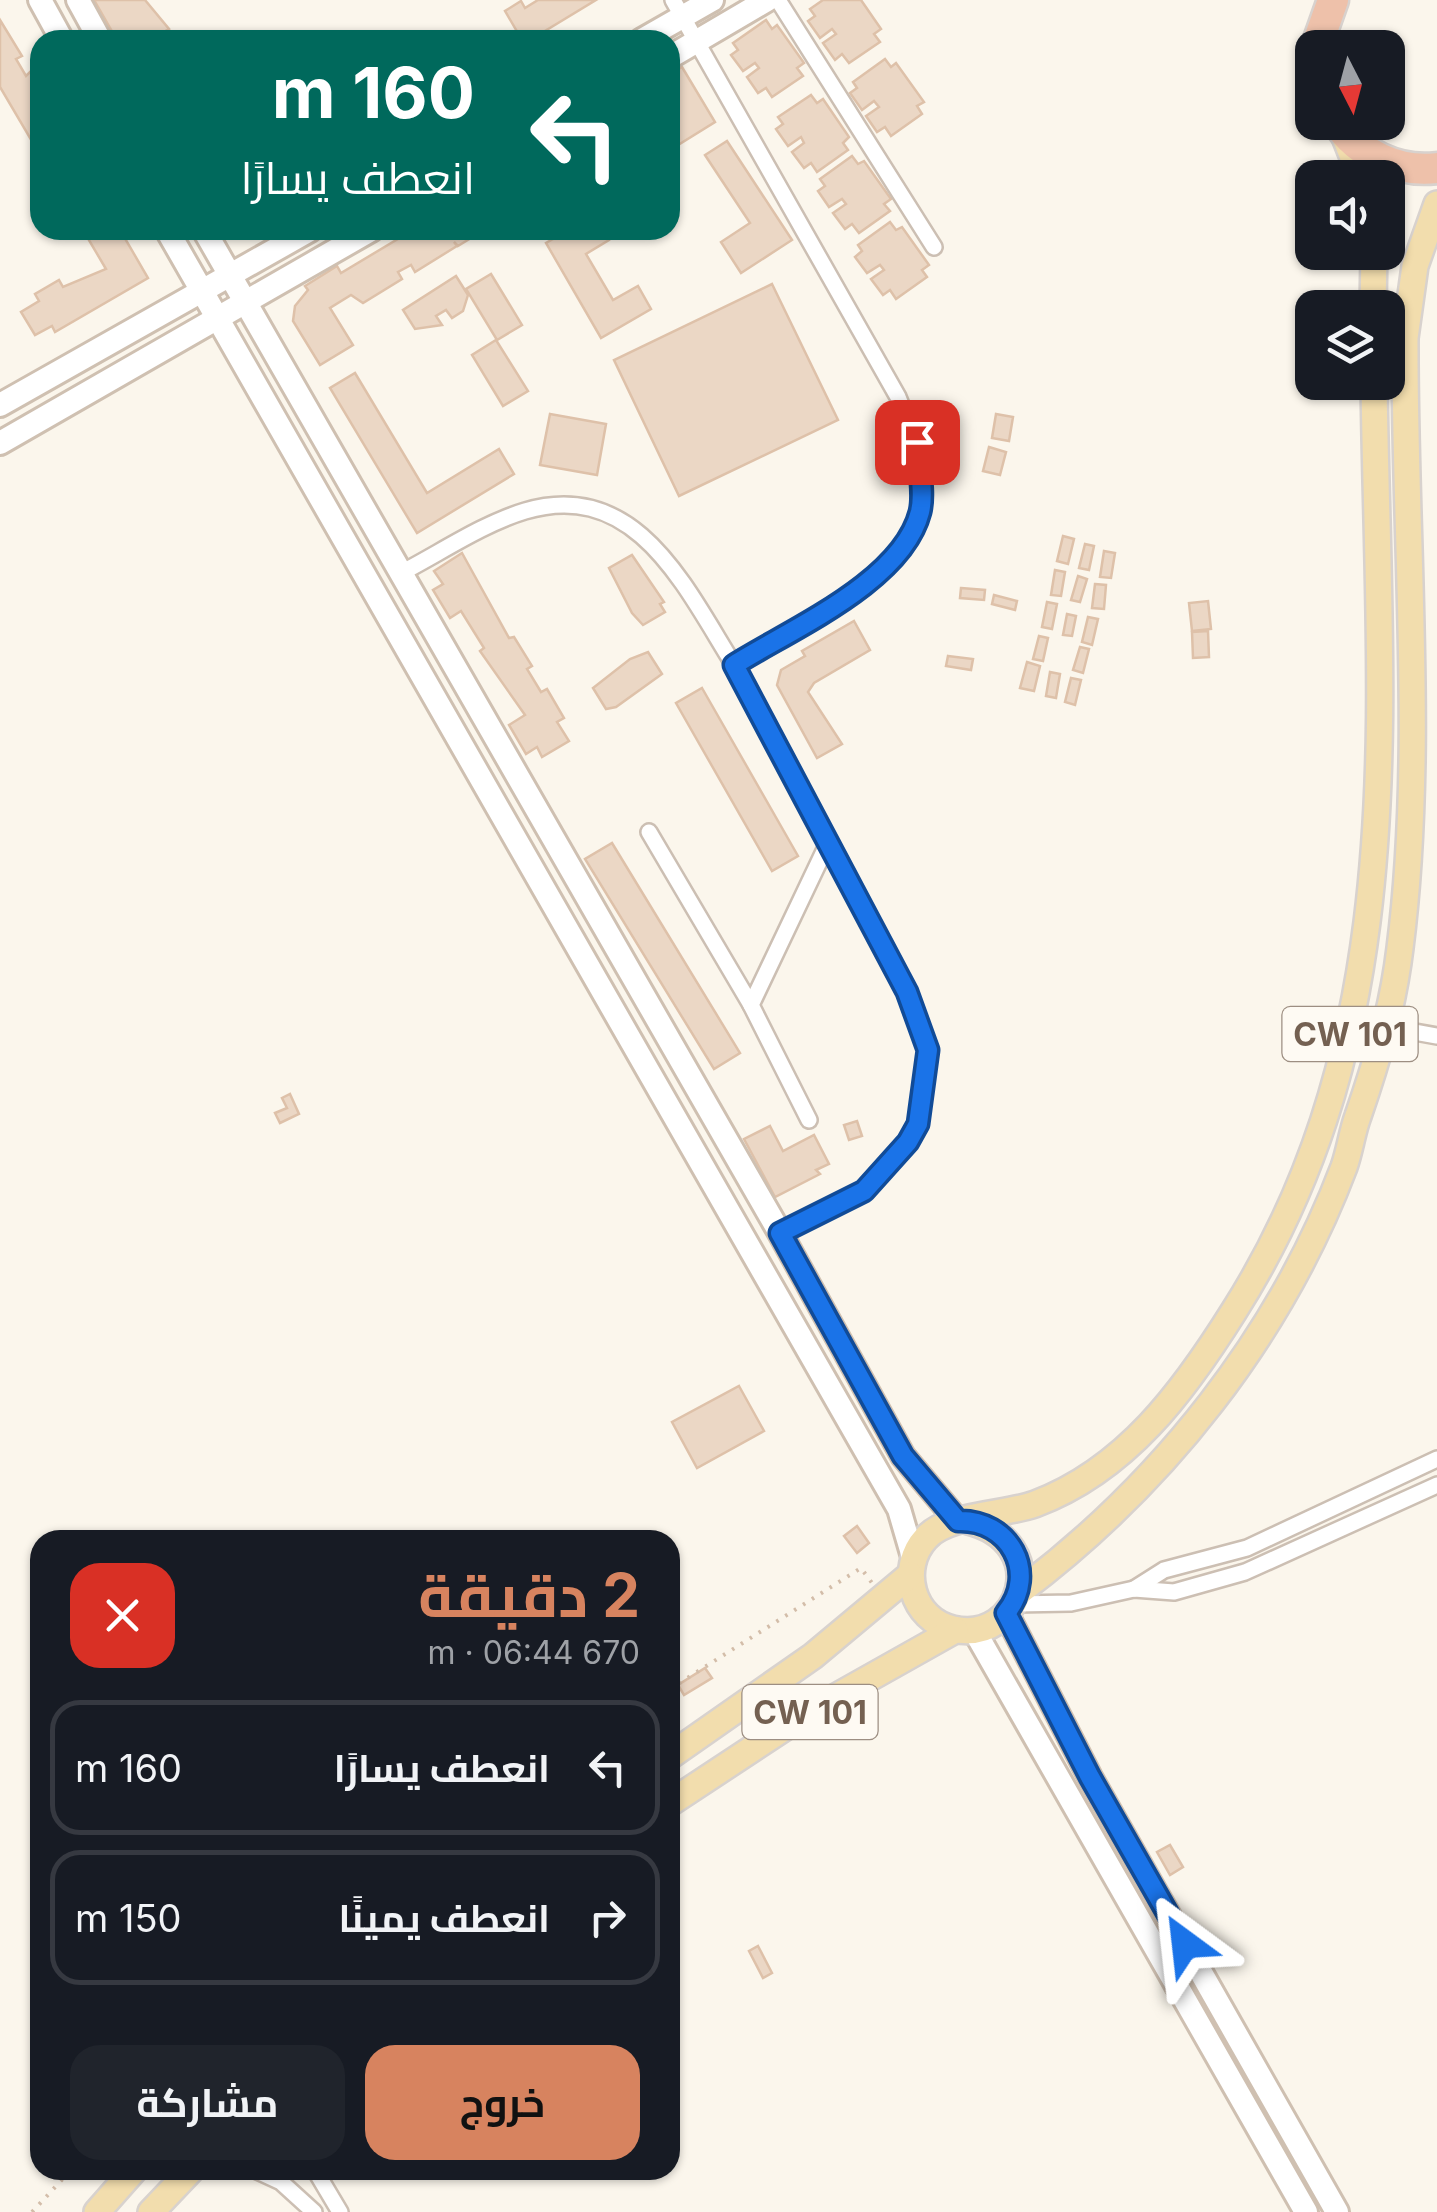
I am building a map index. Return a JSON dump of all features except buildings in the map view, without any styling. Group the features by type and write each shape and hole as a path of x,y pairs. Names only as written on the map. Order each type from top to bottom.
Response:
{"highway":[{"path":"1354,140 1367,152 1396,165 1437,168"}],"main road":[{"path":"40,0 56,30"},
{"path":"78,0 94,30"},
{"path":"653,30 677,8 712,0"},
{"path":"680,51 768,0"},
{"name":"CW 101","path":"1013,1603 1138,1491 1210,1407 1263,1327 1312,1239 1345,1164 1387,1028 1407,879 1405,338 1416,266 1437,204"},
{"path":"172,240 899,1509 923,1611 965,1630 1306,2212"},
{"path":"210,240 242,303 780,1233 903,1456 963,1521"},
{"path":"0,405 292,240"},
{"path":"0,443 353,240"},
{"name":"CW 101","path":"963,1521 1034,1504 1088,1480 1138,1440 1234,1312 1282,1227 1321,1130 1356,1008 1377,861 1374,400"},
{"path":"912,1566 932,1532 963,1521 991,1527 1006,1538 1021,1573 1013,1603 1090,1777 1338,2212"},
{"name":"CW 101","path":"680,1749 813,1656 883,1599 912,1566"},
{"path":"965,1630 1013,1603"},
{"name":"CW 101","path":"680,1796 802,1716 965,1630"},
{"path":"97,2212 125,2180"},
{"path":"151,2212 181,2180"}],"street":[{"path":"778,0 934,247"},
{"path":"677,8 861,326 917,442 920,510 904,545 879,576 734,665"},
{"path":"400,573 520,512 580,505 644,533 734,665 907,992 928,1050 918,1124 908,1142 864,1191 780,1233"},
{"path":"649,832 750,1005 809,1120"},
{"path":"750,1005 828,843"},
{"path":"1387,1028 1437,1036"},
{"path":"1013,1603 1071,1603 1134,1588 1164,1570 1247,1548 1437,1458"},
{"path":"1134,1588 1174,1592 1245,1572 1437,1484"},
{"path":"276,2180 314,2212"},
{"path":"320,2180 340,2212"}],"path":[{"path":"680,1683 862,1568 883,1599"},
{"path":"32,2212 62,2180"}],"route":[{"path":"917,442 920,510 904,545 879,576 734,665 907,992 928,1050 918,1124 908,1142 864,1191 780,1233 903,1456 958,1521 991,1527 1006,1538 1017,1554 1021,1573 1018,1592 1006,1613 1090,1777 1185,1944"}]}
